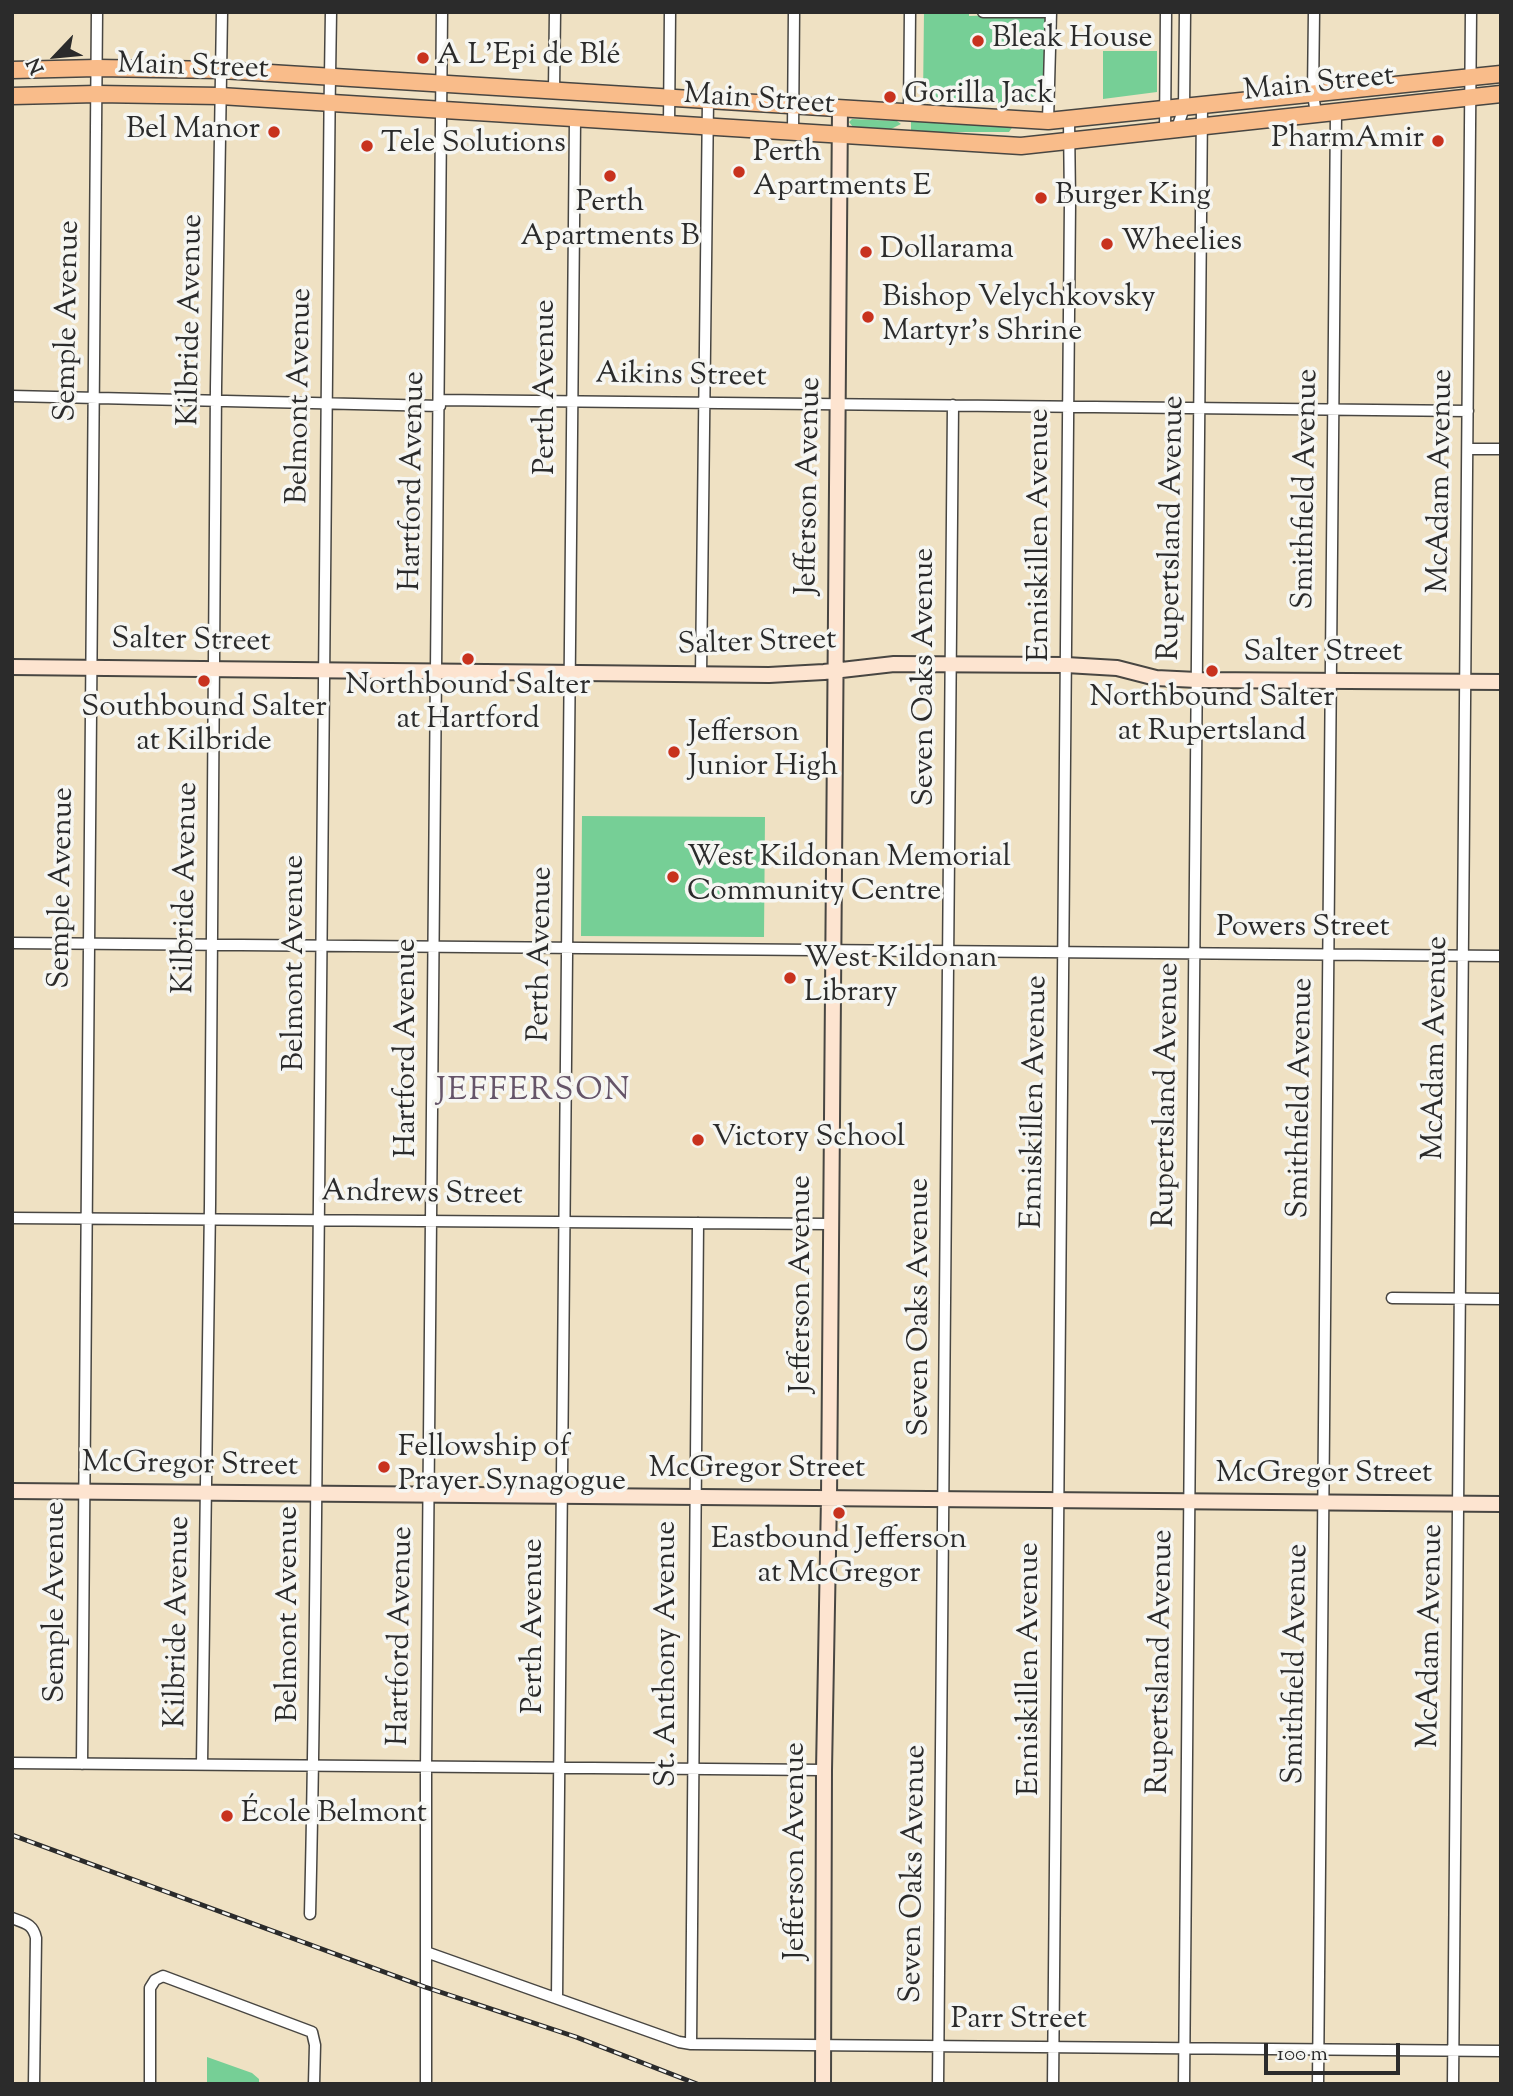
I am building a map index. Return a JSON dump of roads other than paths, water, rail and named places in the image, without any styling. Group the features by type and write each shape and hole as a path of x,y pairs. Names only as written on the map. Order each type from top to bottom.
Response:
{"main road":[{"name":"Main Street","path":"12,69 221,70 1048,121 1069,121 1501,74"},
{"path":"532,116 546,109 552,102 554,90"},
{"path":"575,120 581,103 596,93"},
{"name":"Main Street","path":"12,96 220,96 1021,146 1501,94"},
{"name":"Jefferson Avenue","path":"823,2084 840,107"},
{"path":"998,145 1016,131 1016,119"},
{"name":"Salter Street","path":"12,667 769,675 894,664 1066,665 1117,668 1156,678 1198,680 1501,682"},
{"name":"McGregor Street","path":"12,1491 1501,1504"}],"street":[{"name":"Semple Avenue","path":"82,1764 97,12"},
{"name":"Kilbride Avenue","path":"202,1763 222,12"},
{"name":"Belmont Avenue","path":"310,1914 314,1765 322,671 331,12"},
{"name":"Hartford Avenue","path":"426,2084 426,1766 442,12"},
{"path":"554,90 555,12"},
{"path":"668,125 670,12"},
{"path":"793,132 794,12"},
{"path":"909,113 910,12"},
{"path":"983,12 1051,12 1048,121"},
{"path":"1166,12 1165,110 1170,131"},
{"path":"1170,131 1184,108 1185,12"},
{"path":"1314,12 1313,94 1317,114"},
{"name":"McAdam Avenue","path":"1453,2084 1471,12"},
{"path":"701,675 708,100"},
{"name":"Rupertsland Avenue","path":"1184,2084 1202,106"},
{"name":"Smithfield Avenue","path":"1318,2084 1336,112"},
{"name":"Perth Avenue","path":"557,1998 575,120"},
{"name":"Enniskillen Avenue","path":"1053,2084 1069,121"},
{"name":"Aikins Street","path":"12,396 327,403 705,401 1468,411"},
{"name":"Seven Oaks Avenue","path":"939,2084 953,405"},
{"path":"1468,449 1501,449"},
{"name":"Powers Street","path":"12,943 1501,956"},
{"name":"Andrews Street","path":"12,1218 830,1224"},
{"name":"St. Anthony Avenue","path":"691,2043 698,1223"},
{"path":"1392,1298 1501,1299"},
{"path":"12,1763 824,1770"},
{"path":"12,1919 30,1925 36,1938 34,2084"},
{"name":"Parr Street","path":"426,1952 679,2042 1501,2051"},
{"path":"150,2084 150,1988 155,1980 163,1976 312,2032 315,2045 314,2084"}],"railway":[{"path":"12,1835 425,1987 576,2037 697,2084"}],"place":[{"name":"Bleak House","path":"978,41"},
{"name":"A L'Epi de Blé","path":"423,58"},
{"name":"Gorilla Jack","path":"890,97"},
{"name":"Bel Manor","path":"274,132"},
{"name":"PharmAmir","path":"1438,141"},
{"name":"Tele Solutions","path":"367,146"},
{"name":"Perth Apartments E","path":"739,172"},
{"name":"Perth Apartments B","path":"610,176"},
{"name":"Burger King","path":"1041,198"},
{"name":"Wheelies","path":"1107,244"},
{"name":"Dollarama","path":"866,252"},
{"name":"Bishop Velychkovsky Martyr’s Shrine","path":"868,317"},
{"name":"Northbound Salter at Hartford","path":"468,659"},
{"name":"Northbound Salter at Rupertsland","path":"1212,671"},
{"name":"Southbound Salter at Kilbride","path":"204,681"},
{"name":"Jefferson Junior High","path":"674,752"},
{"name":"West Kildonan Memorial Community Centre","path":"673,877"},
{"name":"West Kildonan Library","path":"790,978"},
{"name":"Victory School","path":"698,1140"},
{"name":"Fellowship of Prayer Synagogue","path":"384,1467"},
{"name":"Eastbound Jefferson at McGregor","path":"839,1513"},
{"name":"École Belmont","path":"227,1816"}],"district":[{"name":"JEFFERSON","path":"534,1094"}]}
